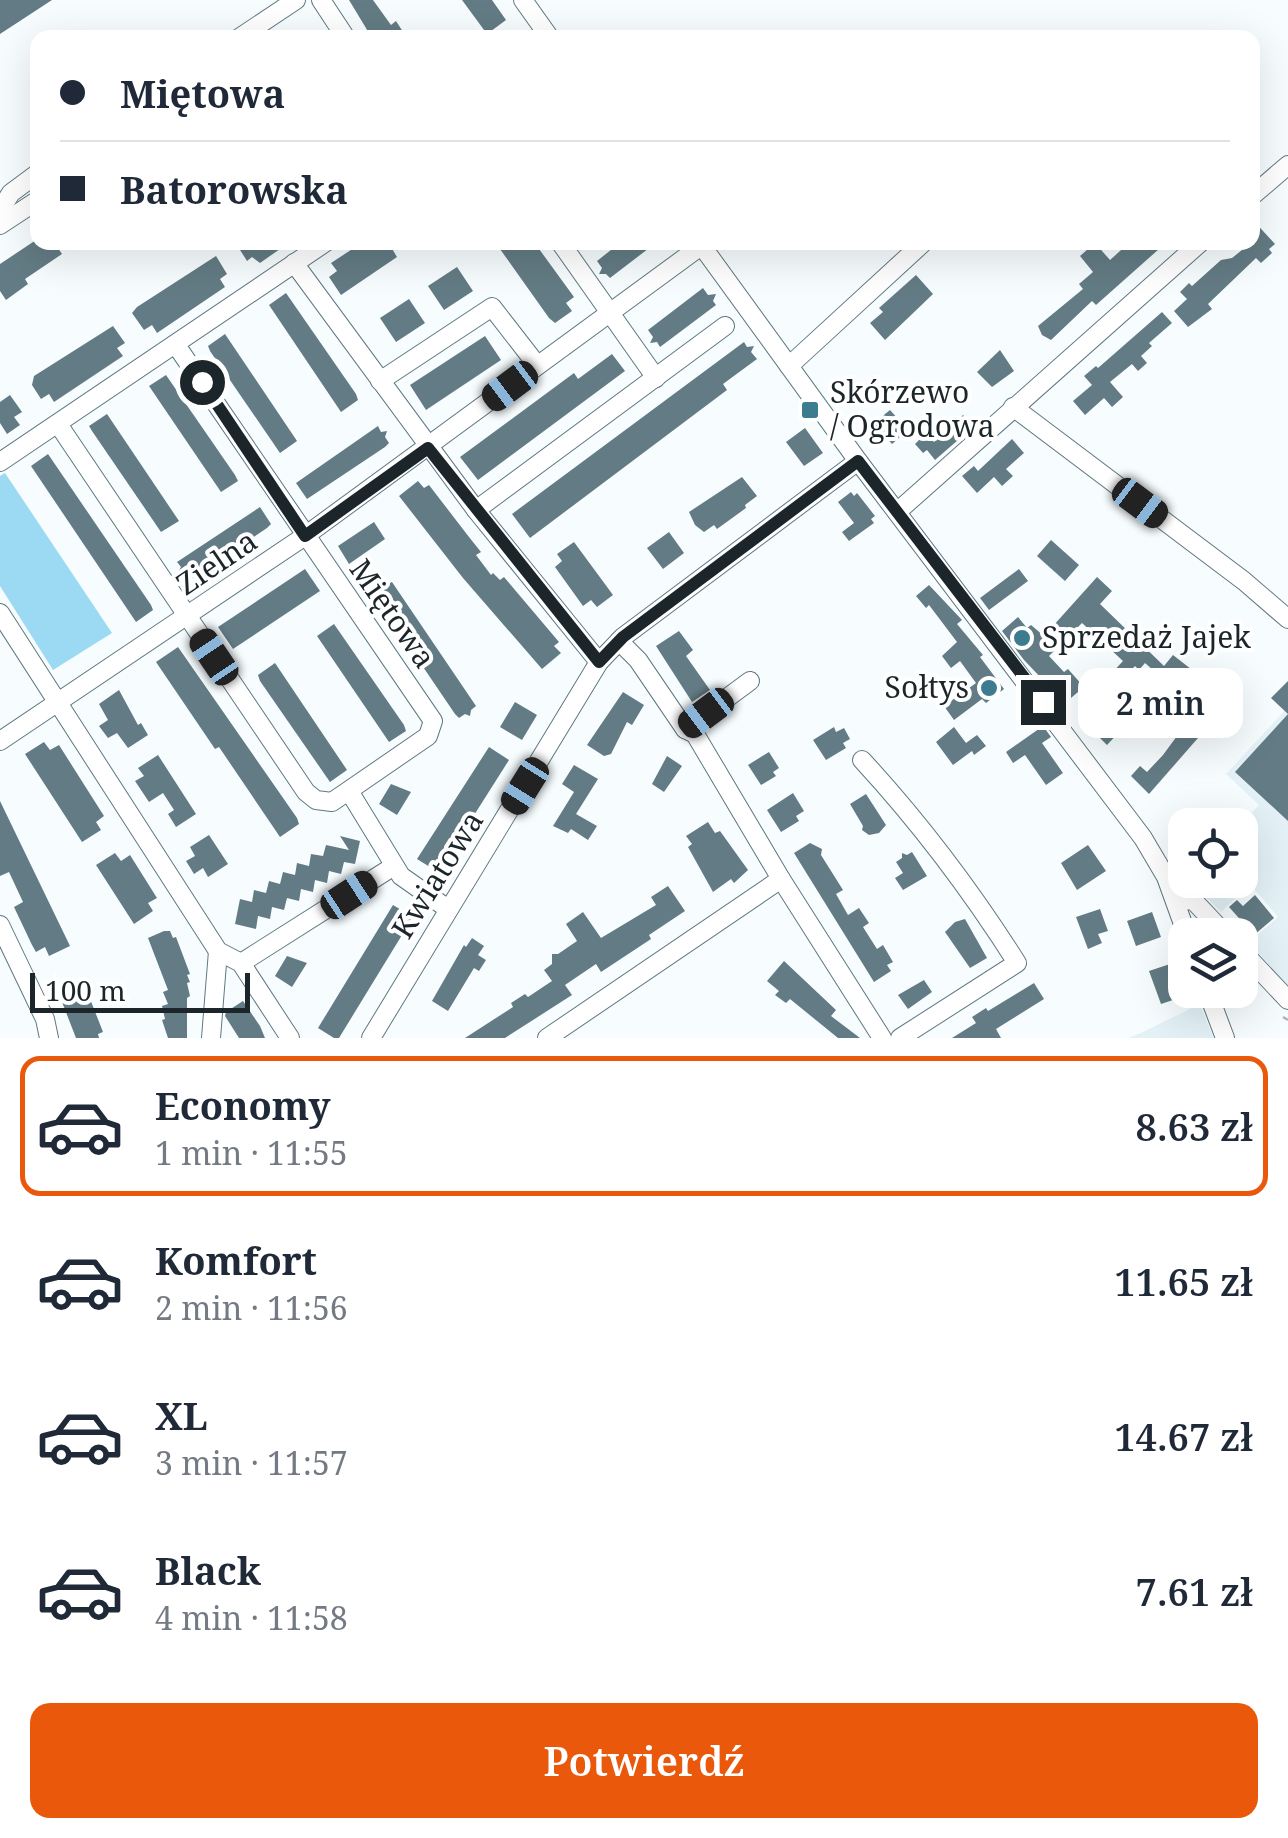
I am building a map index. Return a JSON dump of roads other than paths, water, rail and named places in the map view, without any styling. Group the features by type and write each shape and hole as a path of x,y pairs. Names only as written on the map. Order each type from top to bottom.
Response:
{"street":[{"path":"251,30 296,0"},
{"path":"321,0 341,30"},
{"path":"533,4 546,30"},
{"path":"1260,189 1288,165"},
{"path":"0,210 11,193 30,179"},
{"path":"0,225 30,205"},
{"path":"0,462 314,250"},
{"path":"566,250 656,378"},
{"name":"Zielna","path":"0,741 305,536 692,250"},
{"path":"704,250 858,461 1143,838 1166,876 1181,918"},
{"path":"789,366 915,250"},
{"path":"897,512 1191,250"},
{"path":"294,263 428,448 599,662"},
{"path":"380,381 492,308 537,364"},
{"path":"476,510 725,326"},
{"name":"Miętowa","path":"176,345 433,721 428,736 349,791"},
{"path":"1013,407 1244,580 1288,619"},
{"path":"58,424 306,792 332,802 349,791 394,866 408,882 448,908"},
{"name":"Kwiatowa","path":"370,1038 599,662 619,641 858,461"},
{"path":"0,613 218,951 242,962 290,1038"},
{"path":"619,641 638,660 685,729 694,734 882,1038"},
{"path":"685,729 750,680"},
{"path":"862,760 916,819 977,900 1017,962 900,1038"},
{"path":"242,962 394,866"},
{"path":"547,1038 781,880"},
{"path":"1175,899 1194,901 1210,918"},
{"path":"0,926 45,1019 49,1038"},
{"path":"211,1038 218,951"},
{"path":"1258,973 1285,1008"},
{"path":"1214,1008 1225,1038"}],"place":[{"name":"Skórzewo / Ogrodowa","path":"810,410"},
{"name":"Sprzedaż Jajek","path":"1022,638"},
{"name":"Sołtys","path":"989,688"}]}
